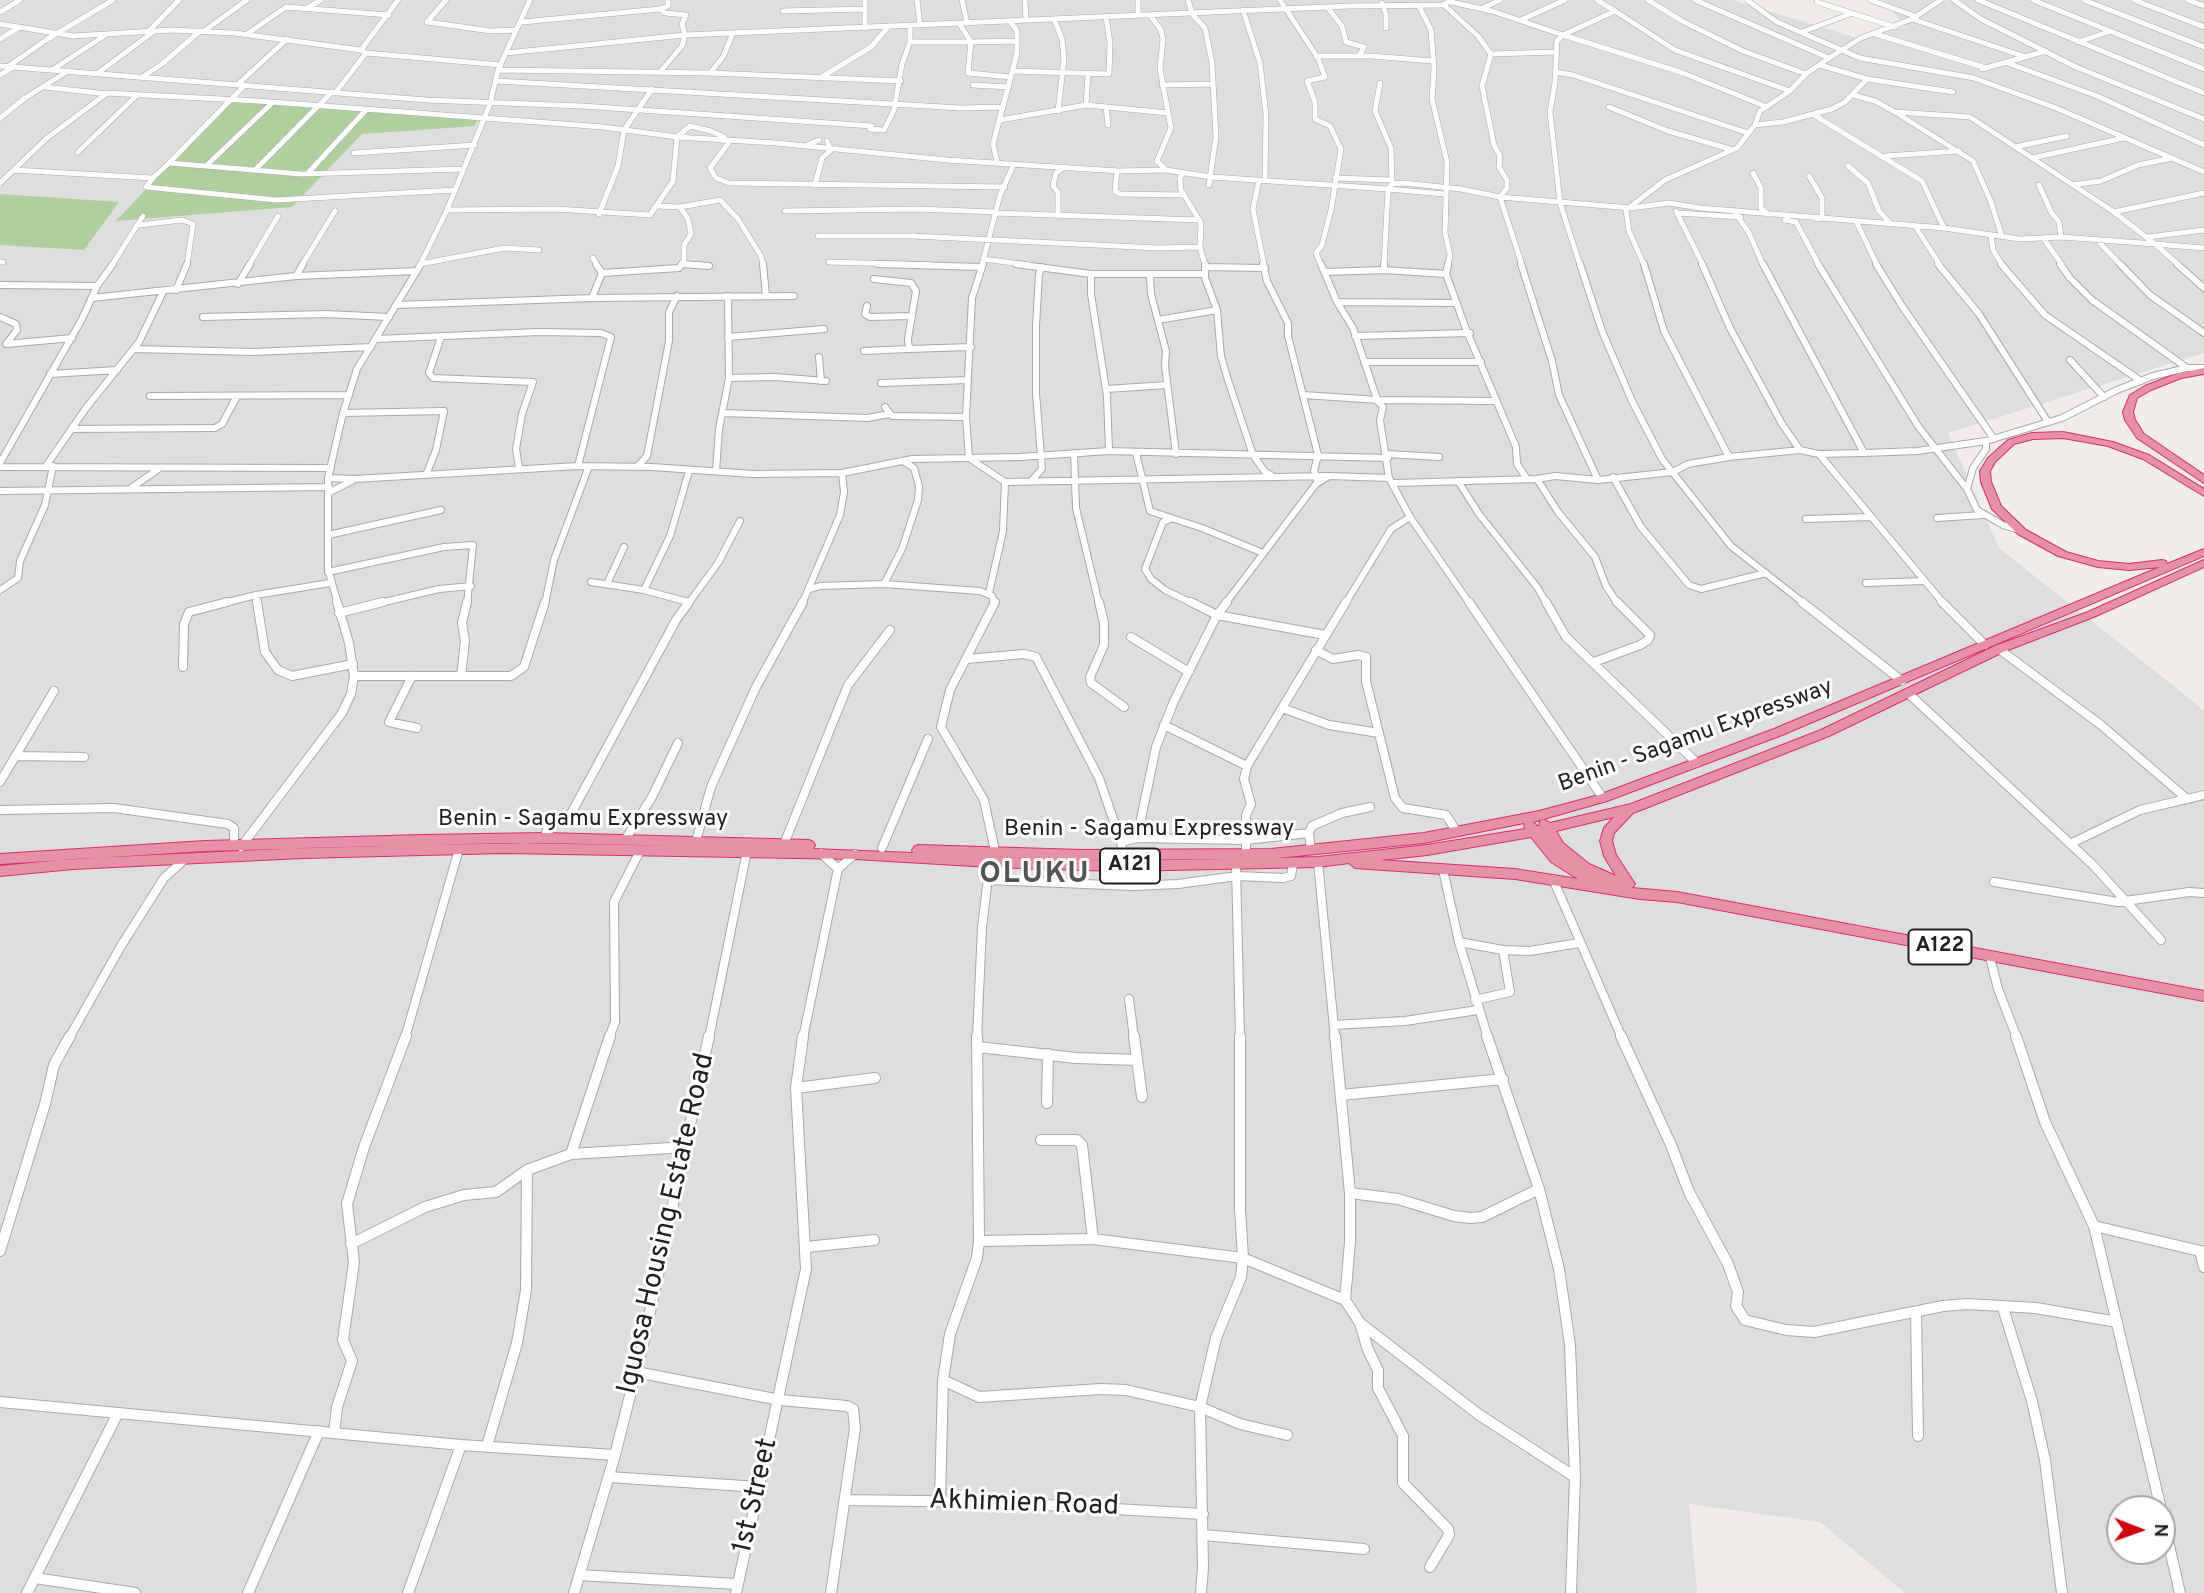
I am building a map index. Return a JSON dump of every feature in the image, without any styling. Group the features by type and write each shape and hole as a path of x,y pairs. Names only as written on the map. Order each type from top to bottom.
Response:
{"highway":[{"path":"2204,369 2148,388 2133,397 2128,412 2130,421 2140,436 2204,480"},
{"path":"2203,556 2153,566 2098,564 2062,554 2020,530 1992,500 1984,471 1991,460 2011,442 2032,436 2063,435 2110,444 2146,457 2204,493"},
{"name":"Benin - Sagamu Expressway","path":"0,859 237,849 506,843 544,838 696,841 783,848 882,848 992,857 1122,848 1247,855 1424,838 1539,816 1602,798 1698,763 1902,681 2203,556"},
{"name":"A121","path":"0,871 185,859 237,849 459,849 506,843 640,851 747,852 783,848 821,853 992,857 1118,866 1236,870 1427,850 1540,830 1631,809 1795,745 1999,649 2092,614 2157,585 2203,556"},
{"path":"2157,585 2204,569"},
{"path":"1628,884 1610,856 1606,841 1608,831 1631,809"},
{"name":"A122","path":"1539,816 1540,830 1555,859 1583,878 1606,888 1677,897 2204,996"},
{"name":"A122","path":"1525,819 1584,867 1608,879 1677,897"},
{"path":"1325,862 1553,879 1606,888"}],"street":[{"path":"0,12 20,0"},
{"path":"0,75 57,34 113,0"},
{"path":"98,73 133,50 179,0"},
{"path":"142,77 247,0"},
{"path":"307,8 321,0"},
{"path":"255,170 334,92 398,0"},
{"path":"446,0 427,22 491,31 516,30"},
{"path":"237,849 342,713 351,694 353,664 328,572 328,478 344,413 357,369 397,305 447,210 475,145 500,67 530,0"},
{"path":"522,22 660,9 668,6 668,0"},
{"path":"865,28 866,0"},
{"path":"918,0 920,25"},
{"path":"962,0 967,23"},
{"path":"1025,0 1026,20"},
{"path":"1138,0 1138,15"},
{"path":"1188,0 1192,13 1205,28 1208,36 1216,137 1209,185"},
{"path":"1240,0 1260,63 1266,116 1262,180 1254,209 1267,281 1288,323 1288,337 1318,454 1314,471 1317,480"},
{"path":"1280,0 1316,56 1324,78 1307,81 1315,102 1315,119 1330,126 1341,149 1322,245 1316,253 1355,336 1383,407 1380,420 1391,480 1410,517 1602,798"},
{"path":"1483,8 1500,0"},
{"path":"1521,20 1565,0"},
{"path":"1597,0 1615,10 1638,29 1675,50 1790,91"},
{"path":"1648,0 1682,21 1743,51 1806,74"},
{"path":"1695,0 1829,58"},
{"path":"1747,0 1777,22 1842,51 1893,66 1967,75 2056,108 2204,172"},
{"path":"1870,0 2026,57"},
{"path":"1729,457 1664,331 1650,278 1629,231 1625,214 1665,180 1745,142 1760,111 1790,91 1806,74 1829,58 1861,38 1915,18 1941,0"},
{"path":"1954,0 1981,19 2076,66 2204,119"},
{"path":"1978,0 2204,93"},
{"path":"2032,0 2204,69"},
{"path":"2084,0 2204,47"},
{"path":"2134,0 2204,27"},
{"path":"2188,0 2204,6"},
{"path":"506,53 685,35 1285,10 1382,3 1444,5 1452,1 1483,8 1683,73 1733,96 1767,107"},
{"path":"1817,2 1895,27"},
{"path":"1382,3 1386,14 1386,28"},
{"path":"1444,5 1478,36 1491,54"},
{"path":"1419,6 1431,30 1432,99 1447,162 1445,233 1450,255 1446,274 1516,447 1517,464 1527,479"},
{"path":"247,34 281,8 389,15"},
{"path":"1328,8 1342,26 1346,42 1364,47 1359,56"},
{"path":"660,9 665,13 685,14 682,46 660,72"},
{"path":"783,11 865,9"},
{"path":"1615,10 1563,35 1557,41 1550,112 1560,203 1602,331 1632,401 1662,459 1731,546 1902,681"},
{"path":"1802,32 1850,14"},
{"path":"1150,15 1161,30 1163,39 1160,69 1171,128 1157,161 1166,170"},
{"path":"959,23 971,42 968,73 1088,74 1111,72 1106,17"},
{"path":"1054,19 1062,39 1064,60 1058,111"},
{"path":"2193,23 2204,20"},
{"path":"997,162 993,145 1012,74 1017,41 1017,31 1010,21"},
{"path":"0,24 57,34 104,36 202,31 247,34 363,52 500,67 901,81"},
{"path":"820,78 871,47 889,26"},
{"path":"0,66 490,104 801,119 884,130 896,103 896,90 901,81 902,64 910,42 910,26"},
{"path":"0,39 18,28"},
{"path":"2078,42 2108,32"},
{"path":"710,73 723,57 733,33"},
{"path":"1875,34 1986,68"},
{"path":"51,70 104,36"},
{"path":"237,85 287,39"},
{"path":"910,42 1017,41"},
{"path":"1967,75 2046,51"},
{"path":"1491,54 1556,52"},
{"path":"1491,54 1482,86 1494,145 1500,156 1499,167 1507,180 1507,188 1500,197"},
{"path":"1316,56 1433,61"},
{"path":"2005,62 2097,96 2204,145"},
{"path":"1820,65 1867,79 1953,92"},
{"path":"0,118 25,98 68,71"},
{"path":"1555,72 1583,78 1748,133"},
{"path":"1086,105 1088,74"},
{"path":"1755,125 1814,115 1839,106 1867,79"},
{"path":"496,81 961,108 1003,107"},
{"path":"1380,83 1375,111 1391,148 1384,270"},
{"path":"1162,85 1213,84"},
{"path":"244,85 146,188 276,200 455,190"},
{"path":"973,85 1009,86"},
{"path":"45,87 624,130 677,137 1063,168 1166,170 1212,177 1391,184 1445,192 1474,192"},
{"path":"599,214 618,166 624,130 652,89"},
{"path":"0,183 47,138 106,93"},
{"path":"1853,94 1875,101 1895,112 1976,164 2002,237"},
{"path":"78,152 137,95"},
{"path":"206,166 272,103"},
{"path":"1000,120 1086,105 1139,108 1168,113"},
{"path":"1106,107 1108,125"},
{"path":"1609,107 1668,131 1733,150"},
{"path":"307,174 366,110"},
{"path":"1895,112 1966,115 2114,212 2148,237 2204,288"},
{"path":"1814,115 1923,182 1944,229"},
{"path":"447,210 556,209 599,214 650,215 673,181 677,137 690,126 711,131 724,137 726,141"},
{"path":"2015,147 2067,135"},
{"path":"2032,158 2124,138"},
{"path":"805,146 819,140"},
{"path":"726,141 710,168 716,178 723,182 1005,187"},
{"path":"827,141 831,150"},
{"path":"354,153 475,145"},
{"path":"815,185 822,158 831,150"},
{"path":"1884,156 1959,151"},
{"path":"2072,186 2101,181 2138,165 2172,158"},
{"path":"169,163 307,174 464,169"},
{"path":"969,458 966,417 972,298 990,240 1000,195 1014,164"},
{"path":"1848,166 1868,183 1879,211 1890,223"},
{"path":"1058,216 1058,192 1053,186 1056,173 1063,168"},
{"path":"13,170 153,178"},
{"path":"1117,170 1115,191 1120,194 1183,195"},
{"path":"1182,173 1180,178 1183,195 1199,220 1202,233 1200,247 1217,310 1221,356 1253,455 1265,472 1271,475"},
{"path":"1753,173 1761,188 1761,208 1768,214"},
{"path":"1809,176 1822,198 1822,218"},
{"path":"1334,182 1391,184"},
{"path":"2039,185 2050,212 2059,222 2061,237"},
{"path":"1445,192 1453,188 1500,197 1631,208 1660,202 1797,222 1822,218"},
{"path":"1453,188 1465,193"},
{"path":"2114,212 2204,193"},
{"path":"1646,195 1660,202"},
{"path":"1500,197 1552,361 1559,396 1598,480"},
{"path":"657,206 680,207 717,200 729,210 761,256 766,296"},
{"path":"1669,203 1678,213 1717,294 1730,328 1782,424 1800,450"},
{"path":"602,273 679,268 684,245 691,234 688,219 680,207"},
{"path":"1739,214 1761,208"},
{"path":"785,211 917,209 1199,220"},
{"path":"296,276 335,211"},
{"path":"1678,213 1768,214 1890,223 2002,237 2061,237 2204,248"},
{"path":"1739,214 1772,285 1864,453"},
{"path":"143,216 97,286 72,338 0,465 331,468"},
{"path":"238,284 278,216"},
{"path":"139,225 182,219 193,224 189,260 176,290"},
{"path":"1856,221 1868,250 1902,306 1990,440"},
{"path":"1797,222 1813,256 1936,449 1967,489 1973,504 1983,515 2020,530"},
{"path":"1915,226 1945,274 1979,314 2048,422"},
{"path":"1977,232 2000,230"},
{"path":"2148,237 2204,230"},
{"path":"1991,235 1993,250 2005,270 2045,315 2141,381"},
{"path":"818,236 913,236 1158,248 1200,247"},
{"path":"2044,239 2070,278 2092,300 2187,368"},
{"path":"2097,240 2150,295 2204,333"},
{"path":"420,264 504,248 539,250"},
{"path":"593,258 602,273"},
{"path":"983,259 1091,274 1150,276 1205,270 1265,268"},
{"path":"830,262 982,267"},
{"path":"682,264 709,266"},
{"path":"1031,481 1042,469 1039,456 1036,326 1039,274 1042,267"},
{"path":"1325,272 1384,270 1446,274"},
{"path":"92,298 296,276 416,271"},
{"path":"592,298 602,273"},
{"path":"1091,274 1091,294 1106,389 1109,451"},
{"path":"1150,276 1151,294 1166,351 1167,384 1176,454"},
{"path":"874,279 911,283 916,291 908,339 909,349"},
{"path":"0,285 97,286"},
{"path":"0,590 18,578 20,561 49,491 50,466 71,429 134,349 158,307 163,292"},
{"path":"397,305 677,296 794,296"},
{"path":"636,467 647,456 669,341 669,312 677,296"},
{"path":"716,471 729,378 728,296"},
{"path":"1337,302 1457,303"},
{"path":"867,306 865,314 870,317 912,316"},
{"path":"1158,320 1217,310"},
{"path":"203,317 326,314 389,317"},
{"path":"0,317 16,324 17,330 0,352"},
{"path":"728,337 768,331 824,329"},
{"path":"376,339 539,332 601,333 611,337 578,466"},
{"path":"1355,336 1470,333"},
{"path":"442,337 429,373 433,378 533,382 522,414 516,449 519,468"},
{"path":"6,344 72,338"},
{"path":"134,349 253,352 371,347"},
{"path":"864,351 971,347"},
{"path":"729,378 775,377 824,381 819,357"},
{"path":"2070,360 2104,397"},
{"path":"1364,362 1481,362"},
{"path":"969,458 1005,482 1271,475 1317,480 1329,476 1458,481 1555,476 1598,480 1673,472 1697,461 1729,457 1800,450 1819,454 1925,450 1990,440 2048,422 2141,381 2187,368 2204,369"},
{"path":"50,374 117,370"},
{"path":"881,383 968,380"},
{"path":"1106,389 1167,384"},
{"path":"150,396 349,395"},
{"path":"1304,395 1378,400 1496,401"},
{"path":"71,429 215,428 222,424 237,396"},
{"path":"344,413 444,411 436,450 426,475"},
{"path":"722,413 868,418 887,411 966,417"},
{"path":"1967,489 1973,468 1990,440"},
{"path":"1857,442 1881,449 1911,447 1925,450"},
{"path":"328,478 355,479 578,466 753,474 842,473 903,461 1109,451 1439,457"},
{"path":"1074,453 1076,508 1104,623 1104,645 1090,677 1091,683 1124,707"},
{"path":"1136,453 1150,511 1170,519 1178,519 1263,553"},
{"path":"1819,454 1923,581 1985,645"},
{"path":"884,584 902,549 918,500 919,486 914,468 903,461"},
{"path":"354,676 511,676 524,667 543,614 554,561 589,466"},
{"path":"129,489 160,468"},
{"path":"1958,477 1973,468"},
{"path":"644,590 670,536 689,471"},
{"path":"696,841 711,787 755,688 810,589 840,515 844,492 842,473"},
{"path":"1613,477 1641,527 1689,585 1701,589 1766,573"},
{"path":"0,491 329,490 355,479"},
{"path":"1537,479 1558,512 1595,557 1605,586 1619,605 1650,635 1648,640 1640,645 1594,662"},
{"path":"1137,838 1146,787 1164,725 1217,615 1317,480"},
{"path":"1458,481 1479,514 1537,587 1566,637 1698,763"},
{"path":"940,1501 943,1380 950,1334 977,1258 979,1241 978,1047 982,927 992,857 984,800 941,727 950,690 995,602 989,593 1003,531 1005,482"},
{"path":"328,535 441,510"},
{"path":"1937,518 1983,515"},
{"path":"1247,855 1246,815 1251,804 1244,779 1247,766 1391,529 1410,517"},
{"path":"1806,519 1870,517"},
{"path":"1170,519 1163,522 1145,569 1151,579 1165,590 1217,615 1325,635"},
{"path":"544,838 549,825 566,818 572,812 688,602 718,563 740,521"},
{"path":"328,572 470,543 474,546 471,586 462,623 465,642 461,676"},
{"path":"607,584 624,547"},
{"path":"1866,583 1923,581"},
{"path":"591,582 644,590 688,602"},
{"path":"183,667 184,624 189,612 256,595 330,583"},
{"path":"810,589 820,586 884,584 989,593"},
{"path":"339,613 439,589 471,586"},
{"path":"256,595 265,652 278,670 292,676 353,664"},
{"path":"783,848 801,796 848,685 890,630"},
{"path":"1131,637 1189,672"},
{"path":"1999,649 2101,725 2187,799"},
{"path":"1316,650 1333,659 1358,655 1366,657 1366,681 1399,804 1404,808 1446,815 1457,832"},
{"path":"967,659 1024,654 1036,657 1099,778 1122,848 1137,838 1246,840 1309,833"},
{"path":"412,676 388,719 389,722 417,728"},
{"path":"0,782 54,691"},
{"path":"1908,693 2070,844 2127,901 2161,940"},
{"path":"1282,708 1329,726 1379,733"},
{"path":"1164,725 1247,766"},
{"path":"882,848 928,739"},
{"path":"625,840 652,797 678,743"},
{"path":"16,756 84,757"},
{"path":"2070,844 2122,817 2204,795"},
{"path":"1311,850 1309,833 1312,826 1342,813 1370,807"},
{"path":"0,810 114,808 228,824 234,828 237,849"},
{"path":"334,1433 337,1407 352,1365 342,1332 354,1262 347,1204 364,1147 408,1030 459,849"},
{"path":"571,1154 588,1096 615,1022 614,902 640,851"},
{"name":"Iguosa Housing Estate Road","path":"574,1593 615,1455 636,1372 687,1147 747,852"},
{"path":"821,853 838,869 855,854"},
{"path":"0,1251 45,1104 54,1065 121,946 164,878 185,859"},
{"path":"1325,862 1334,1025 1350,1193 1350,1242 1345,1300"},
{"name":"1st Street","path":"736,1588 804,1287 806,1247 796,1088 798,1062 838,869"},
{"path":"988,880 1133,886 1188,883 1236,870 1240,997 1240,1209 1243,1258 1241,1277 1216,1338 1200,1407 1203,1514 1201,1593"},
{"path":"1443,870 1477,1005 1539,1189 1559,1269 1570,1345 1575,1477 1571,1593"},
{"path":"1553,879 1578,943 1671,1145 1689,1192 1728,1264 1738,1292 1736,1306 1745,1320 1786,1330 1814,1332 1967,1304 2036,1308 2117,1322"},
{"path":"1994,882 2127,901 2189,892 2204,893"},
{"path":"1459,942 1503,950 1530,951 1578,943"},
{"path":"1334,1025 1405,1021 1477,1005 1510,992 1503,950"},
{"path":"1990,957 1997,989 2031,1075 2045,1122 2094,1226 2158,1495"},
{"path":"1129,999 1142,1097"},
{"path":"978,1047 1076,1058 1137,1060"},
{"path":"1047,1103 1048,1054"},
{"path":"796,1088 875,1078"},
{"path":"1341,1095 1503,1079"},
{"path":"1041,1140 1077,1140 1082,1145 1093,1239"},
{"path":"351,1244 425,1207 464,1195 496,1192 527,1170 571,1154 687,1147"},
{"path":"486,1446 517,1343 526,1290 527,1170"},
{"path":"1350,1193 1398,1199 1454,1216 1471,1218 1482,1217 1539,1189"},
{"path":"2094,1226 2202,1251 2204,1267"},
{"path":"979,1241 1093,1239 1243,1258 1345,1300 1360,1323 1368,1350 1378,1370 1378,1388 1402,1436 1403,1483 1448,1530 1449,1535 1430,1567"},
{"path":"806,1247 874,1240"},
{"path":"2003,1308 2032,1401 2045,1460 2063,1593"},
{"path":"1916,1312 1919,1436"},
{"path":"1360,1323 1478,1414 1575,1477"},
{"path":"636,1372 780,1400 848,1406 853,1409 855,1416 845,1500 831,1593"},
{"path":"943,1380 979,1397 1101,1389 1126,1390 1200,1407 1240,1423 1287,1435"},
{"path":"0,1402 461,1445 615,1455"},
{"path":"27,1593 117,1415"},
{"path":"248,1593 319,1431"},
{"path":"408,1593 461,1445"},
{"path":"609,1476 759,1487"},
{"name":"Akhimien Road","path":"845,1500 1109,1507 1203,1514"},
{"path":"1203,1535 1364,1549"},
{"path":"2174,1565 2180,1593"},
{"path":"579,1575 736,1588"},
{"path":"35,1578 135,1593"}],"shaded area":[{"path":"0,0 1733,0 1860,39 1905,26 1883,0 2204,0 2204,353 1948,433 1999,548 2204,710 2204,1593 1905,1593 1820,1522 1689,1504 1697,1593 0,1593"}],"green space":[{"path":"229,101 477,119 475,126 362,134 292,207 116,221"},
{"path":"0,194 119,202 84,250 0,245"}],"district":[{"name":"OLUKU","path":"1035,876"}]}
